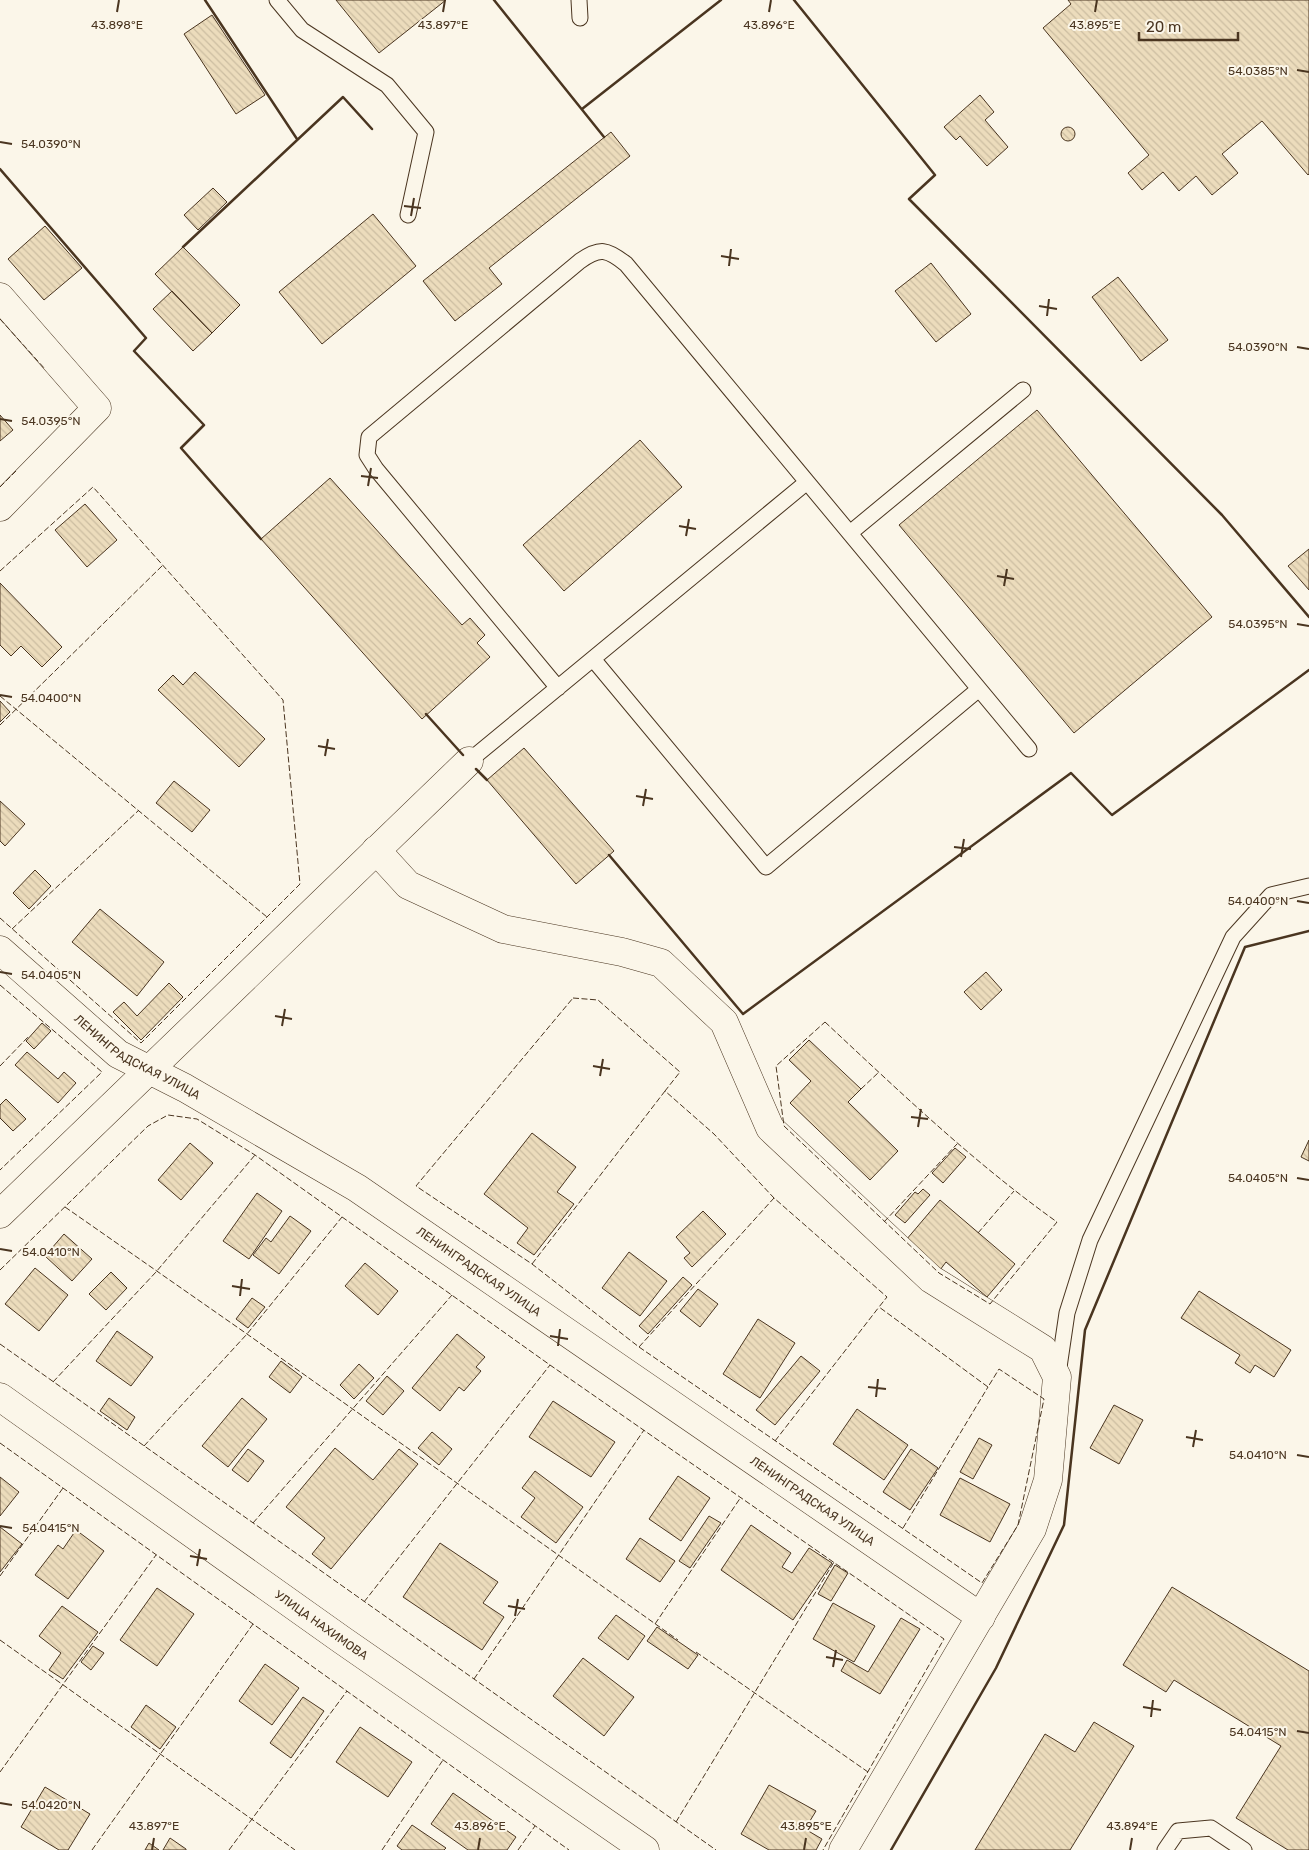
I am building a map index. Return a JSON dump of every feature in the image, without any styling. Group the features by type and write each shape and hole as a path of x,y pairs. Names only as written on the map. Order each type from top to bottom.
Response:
{"street":[{"path":"0,297 97,408 0,508"},
{"path":"0,1214 469,761"},
{"path":"376,850 408,885 503,929 622,952 661,963 724,1022 770,1128 931,1279 1043,1349 1057,1377 1048,1480 1035,1521 981,1617 843,1850"},
{"name":"ЛЕНИНГРАДСКАЯ УЛИЦА","path":"0,950 118,1054 185,1088 357,1188 981,1617"},
{"name":"УЛИЦА НАХИМОВА","path":"0,1396 342,1640 645,1850"}],"lane":[{"path":"277,0 302,30 387,84 426,132 408,215"},
{"path":"579,0 580,18"},
{"path":"558,688 376,469 367,455 369,437 594,251 611,252 626,264 1029,749"},
{"path":"850,533 1023,390"},
{"path":"469,761 807,482"},
{"path":"593,659 766,867 979,690"},
{"path":"1057,1377 1067,1313 1090,1240 1233,937 1271,895 1309,886"},
{"path":"1165,1850 1178,1831 1211,1828 1244,1850"}],"building":[{"path":"336,0 446,0 379,53"},
{"path":"1068,0 1309,0 1309,174 1262,121 1222,154 1238,173 1212,195 1196,176 1179,191 1163,172 1142,190 1128,173 1149,155 1043,28 1071,4"},
{"path":"212,15 265,95 236,114 184,34"},
{"path":"980,95 994,112 985,120 1008,147 987,166 960,136 956,140 944,127"},
{"path":"1068,127 1073,129 1075,134 1073,139 1068,141 1063,139 1061,134 1063,129"},
{"path":"611,132 630,156 489,268 502,284 455,321 423,281"},
{"path":"213,188 227,202 198,230 184,215"},
{"path":"373,214 416,266 322,344 279,292"},
{"path":"45,226 82,268 44,300 8,259"},
{"path":"183,247 240,305 212,333 155,274"},
{"path":"931,263 971,314 936,342 895,291"},
{"path":"1118,277 1168,340 1141,361 1092,297"},
{"path":"172,291 212,333 193,351 153,309"},
{"path":"1037,410 1212,617 1074,733 899,525"},
{"path":"0,415 13,430 0,441"},
{"path":"640,440 682,487 564,591 523,545"},
{"path":"330,478 462,625 470,618 485,635 477,643 490,657 422,719 261,539"},
{"path":"85,504 117,540 87,567 55,530"},
{"path":"1309,549 1309,590 1288,566"},
{"path":"0,583 62,647 42,667 21,646 11,656 0,645"},
{"path":"195,672 265,739 239,767 158,690 173,675 183,685"},
{"path":"0,701 10,712 0,722"},
{"path":"524,748 614,851 576,884 487,780"},
{"path":"174,781 210,810 192,832 156,803"},
{"path":"0,801 25,824 5,846 0,841"},
{"path":"35,870 51,886 29,909 13,893"},
{"path":"100,909 164,962 137,996 72,942"},
{"path":"986,972 1002,990 981,1010 964,992"},
{"path":"169,983 183,997 141,1040 113,1012 124,1002 137,1016"},
{"path":"42,1023 51,1031 34,1049 26,1041"},
{"path":"809,1040 861,1089 848,1102 898,1151 870,1180 790,1103 811,1081 789,1060"},
{"path":"27,1052 58,1079 64,1072 76,1083 58,1103 15,1065"},
{"path":"6,1099 26,1119 13,1131 0,1118 0,1105"},
{"path":"532,1133 576,1167 557,1192 574,1204 534,1255 517,1243 528,1228 484,1194"},
{"path":"1309,1140 1309,1161 1301,1157"},
{"path":"190,1143 213,1163 181,1200 158,1180"},
{"path":"955,1148 966,1157 943,1183 932,1173"},
{"path":"923,1189 930,1195 905,1223 895,1215 915,1192 918,1194"},
{"path":"257,1193 282,1211 249,1259 223,1241"},
{"path":"940,1200 1015,1264 987,1297 946,1262 940,1270 906,1240"},
{"path":"703,1211 726,1234 692,1267 684,1258 690,1253 676,1237"},
{"path":"290,1216 311,1231 279,1274 253,1255 266,1238 271,1242"},
{"path":"64,1234 92,1259 72,1281 45,1256"},
{"path":"629,1252 667,1281 640,1316 602,1288"},
{"path":"365,1263 398,1291 378,1315 345,1286"},
{"path":"35,1268 68,1295 39,1331 5,1304"},
{"path":"111,1272 127,1288 106,1310 89,1294"},
{"path":"683,1277 692,1285 648,1334 639,1326"},
{"path":"698,1289 718,1304 700,1327 680,1311"},
{"path":"1199,1291 1291,1350 1274,1377 1255,1365 1250,1373 1235,1363 1240,1355 1181,1318"},
{"path":"252,1298 265,1307 248,1328 236,1319"},
{"path":"758,1319 795,1343 760,1398 723,1374"},
{"path":"117,1331 153,1357 131,1386 96,1361"},
{"path":"457,1334 485,1357 476,1367 481,1371 464,1391 459,1387 440,1411 412,1388"},
{"path":"801,1356 820,1371 775,1425 756,1410"},
{"path":"281,1361 302,1377 290,1393 269,1377"},
{"path":"359,1364 374,1378 354,1399 340,1385"},
{"path":"387,1376 404,1391 383,1415 366,1401"},
{"path":"109,1398 135,1417 127,1430 100,1411"},
{"path":"242,1398 267,1419 228,1467 202,1446"},
{"path":"553,1401 615,1442 591,1477 529,1437"},
{"path":"1114,1405 1143,1420 1119,1464 1090,1448"},
{"path":"857,1409 908,1445 884,1480 833,1444"},
{"path":"432,1432 452,1449 439,1465 418,1448"},
{"path":"979,1438 992,1445 973,1479 960,1472"},
{"path":"335,1448 373,1480 399,1449 418,1464 331,1569 312,1554 325,1538 286,1507"},
{"path":"248,1449 264,1461 248,1482 232,1470"},
{"path":"911,1449 938,1468 910,1510 883,1492"},
{"path":"535,1471 583,1507 556,1543 521,1517 535,1498 522,1488"},
{"path":"678,1476 710,1498 681,1541 649,1519"},
{"path":"0,1477 19,1492 0,1516"},
{"path":"960,1478 1010,1504 990,1542 940,1515"},
{"path":"709,1516 721,1523 690,1568 679,1561"},
{"path":"751,1525 791,1553 782,1567 792,1573 809,1548 832,1563 793,1620 721,1570"},
{"path":"0,1527 22,1544 0,1572"},
{"path":"76,1530 104,1551 68,1599 35,1575 58,1545 63,1549"},
{"path":"640,1538 675,1561 660,1582 626,1559"},
{"path":"440,1543 498,1582 483,1603 504,1617 482,1650 403,1597"},
{"path":"835,1565 848,1573 831,1601 818,1594"},
{"path":"1172,1587 1309,1671 1309,1850 1288,1850 1236,1818 1281,1746 1174,1680 1166,1692 1123,1665"},
{"path":"157,1588 194,1614 157,1666 120,1640"},
{"path":"833,1603 875,1626 854,1662 813,1639"},
{"path":"62,1606 98,1632 63,1679 49,1670 61,1653 39,1636"},
{"path":"616,1615 645,1636 628,1660 598,1638"},
{"path":"901,1618 920,1629 880,1694 841,1671 847,1660 868,1672"},
{"path":"657,1627 698,1655 688,1669 647,1641"},
{"path":"93,1646 104,1653 91,1670 81,1662"},
{"path":"583,1658 634,1697 604,1736 553,1696"},
{"path":"265,1664 299,1688 272,1725 239,1701"},
{"path":"303,1697 324,1711 291,1758 270,1743"},
{"path":"146,1705 176,1727 160,1749 131,1727"},
{"path":"1094,1722 1134,1746 1070,1850 975,1850 1045,1734 1075,1752"},
{"path":"360,1727 412,1762 388,1797 336,1762"},
{"path":"769,1785 816,1811 805,1829 822,1839 816,1850 769,1850 741,1834"},
{"path":"45,1787 90,1814 68,1850 59,1850 21,1827"},
{"path":"453,1793 516,1837 507,1850 468,1850 431,1824"},
{"path":"412,1825 446,1848 444,1850 402,1850 397,1846"},
{"path":"170,1838 186,1849 186,1850 163,1850"},
{"path":"149,1843 159,1850 145,1850"}],"fence":[{"path":"0,319 45,369"},
{"path":"0,487 16,471"},
{"path":"0,571 93,487 283,700 300,884 141,1043 0,918"},
{"path":"0,725 163,565"},
{"path":"0,696 267,917"},
{"path":"12,929 139,810"},
{"path":"0,985 102,1072 0,1170"},
{"path":"573,998 598,1000 680,1072 665,1091 714,1134 774,1198 887,1297 879,1307 988,1387 999,1369 1044,1399 1018,1525 982,1583 639,1347 532,1264 416,1186 573,998"},
{"path":"825,1022 966,1151 1057,1222 990,1304 939,1273 784,1126 776,1066 825,1022"},
{"path":"0,1066 29,1036"},
{"path":"861,1089 879,1072"},
{"path":"532,1264 665,1091"},
{"path":"0,1270 148,1126 168,1115 197,1119 255,1155 550,1365 944,1639 823,1850"},
{"path":"884,1222 957,1144"},
{"path":"53,1382 156,1272 255,1155"},
{"path":"978,1233 1014,1191"},
{"path":"639,1347 774,1198"},
{"path":"65,1207 678,1640"},
{"path":"144,1446 247,1334 342,1217"},
{"path":"253,1523 452,1295"},
{"path":"775,1441 879,1307"},
{"path":"0,1344 716,1850"},
{"path":"364,1602 550,1365"},
{"path":"903,1528 988,1387"},
{"path":"474,1679 644,1430"},
{"path":"0,1443 569,1850"},
{"path":"0,1576 63,1488"},
{"path":"655,1624 741,1497"},
{"path":"0,1772 156,1555"},
{"path":"676,1822 834,1562"},
{"path":"92,1850 253,1624"},
{"path":"0,1640 295,1850"},
{"path":"696,1652 868,1772"},
{"path":"229,1850 347,1691"},
{"path":"382,1850 443,1760"},
{"path":"518,1850 535,1826"}],"wall":[{"path":"205,0 297,139"},
{"path":"494,0 604,137"},
{"path":"582,109 721,0"},
{"path":"794,0 935,175 909,199 1222,515 1309,617"},
{"path":"183,247 343,97 372,129"},
{"path":"0,169 146,338 134,351 204,425 181,448 261,539"},
{"path":"609,855 743,1014 1071,773 1112,815 1309,670"},
{"path":"426,714 463,755"},
{"path":"476,769 487,780"},
{"path":"891,1850 996,1668 1064,1525 1085,1330 1245,947 1309,931"}]}
